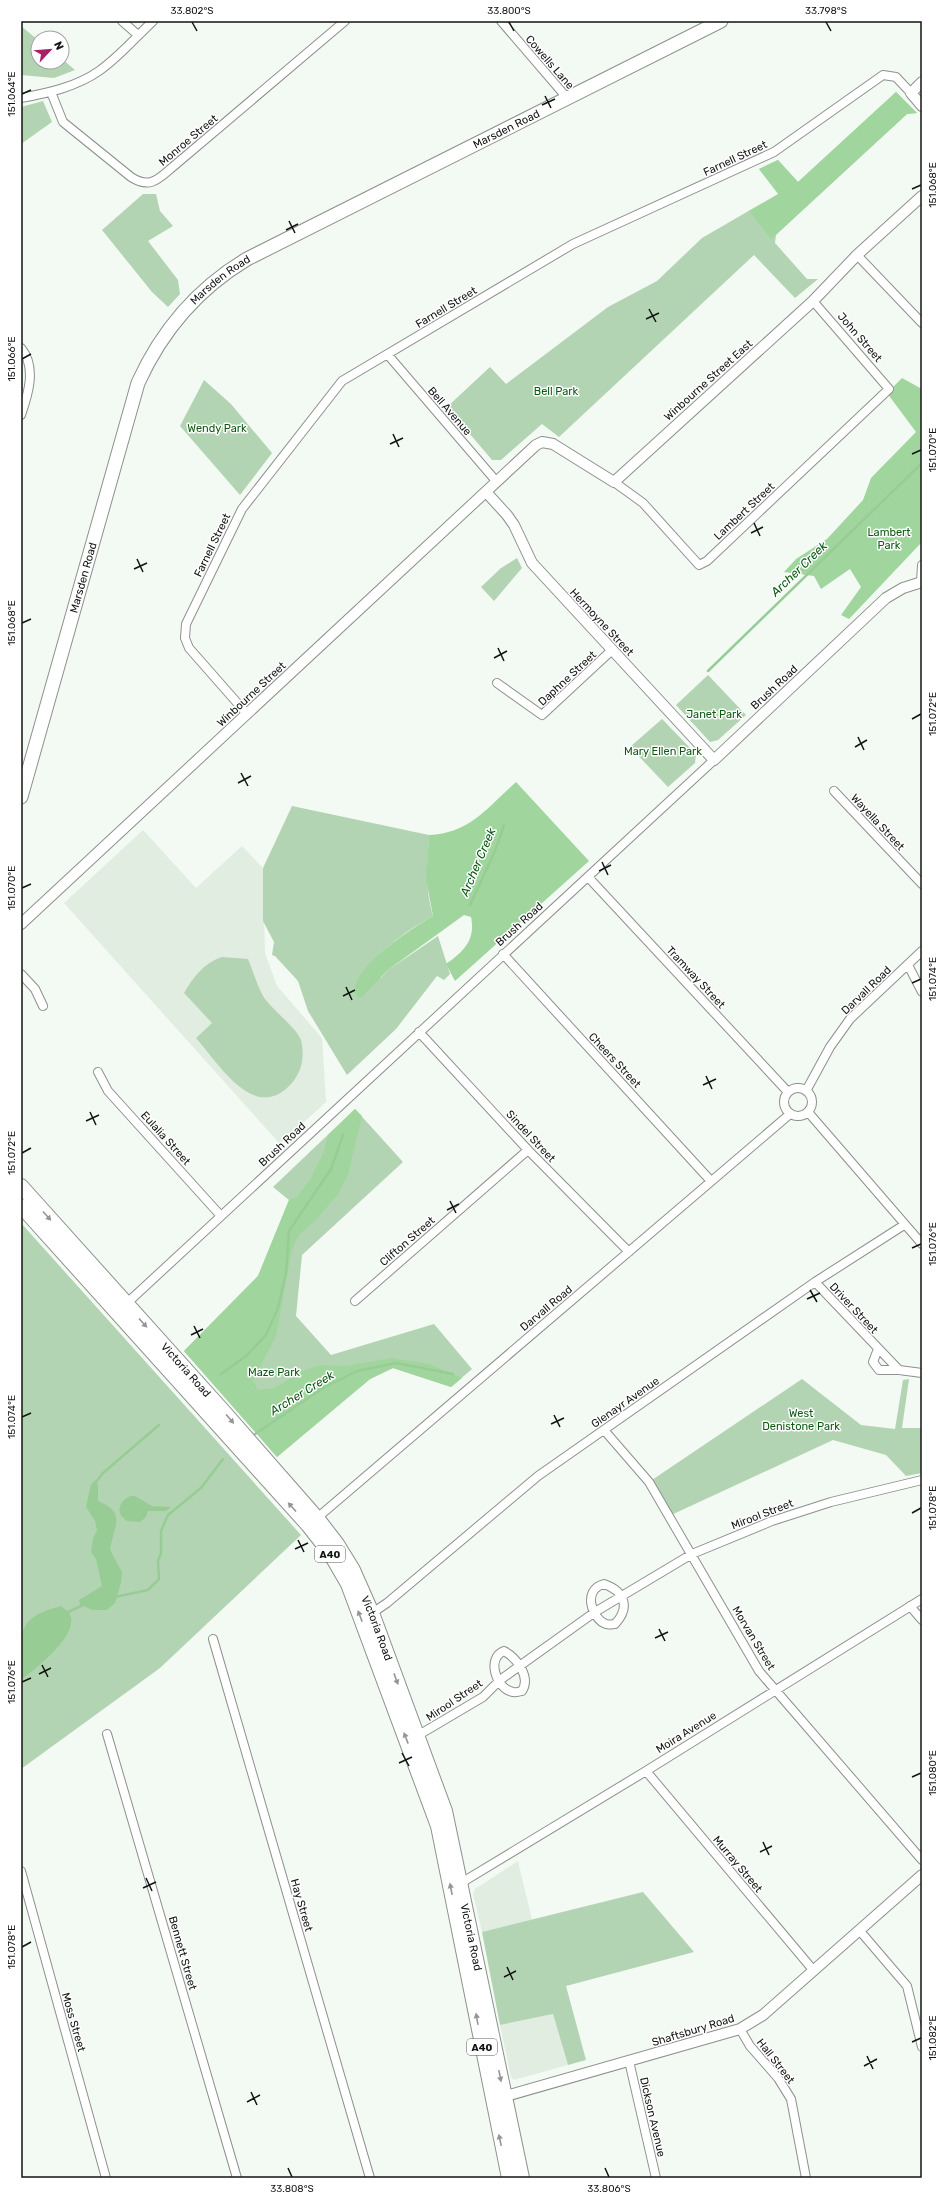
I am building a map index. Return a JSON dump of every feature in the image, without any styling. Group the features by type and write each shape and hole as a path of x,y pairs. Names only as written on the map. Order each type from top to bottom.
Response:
{"highway":[{"name":"Victoria Road","path":"21,1186 225,1413 317,1518 346,1556 372,1613 445,1811 461,1883 498,2098 508,2178"},
{"name":"Victoria Road","path":"21,1206 308,1525 330,1553 343,1575 353,1597 438,1826 498,2098 522,2178"}],"main road":[{"name":"Marsden Road","path":"21,797 129,410 146,364 171,326 203,290 247,259 721,21"}],"street":[{"path":"122,21 138,35"},
{"path":"21,98 51,92 80,82 99,71 153,21"},
{"name":"Monroe Street","path":"51,92 62,122 131,177 141,183 146,184 169,170 345,21"},
{"name":"Cowells Lane","path":"501,21 568,99"},
{"name":"Farnell Street","path":"247,714 189,648 185,638 186,624 242,509 340,383 573,244 774,152 883,75 896,77 911,93"},
{"path":"922,82 911,93 922,106"},
{"name":"Winbourne Street East","path":"614,482 813,301 857,255 922,196"},
{"path":"857,255 922,323"},
{"name":"John Street","path":"813,301 889,389"},
{"path":"21,348 28,362 30,383 21,415"},
{"name":"Bell Avenue","path":"388,355 496,481"},
{"name":"Lambert Street","path":"614,482 643,503 699,565 707,561 889,389"},
{"path":"496,481 536,445 542,442 553,444 614,482"},
{"name":"Winbourne Street","path":"21,924 419,552 486,492 496,481"},
{"name":"Hermoyne Street","path":"486,492 511,520 532,563 714,760"},
{"name":"Brush Road","path":"126,1304 714,760 886,598 903,588 922,582 922,565"},
{"name":"Daphne Street","path":"497,683 542,715 612,650"},
{"name":"Wayella Street","path":"834,791 922,884"},
{"name":"Tramway Street","path":"588,877 788,1092"},
{"name":"Darvall Road","path":"806,1091 830,1047 850,1019 922,951"},
{"name":"Cheers Street","path":"503,954 710,1180"},
{"path":"908,965 922,992"},
{"path":"21,974 35,989 43,1006"},
{"name":"Sindel Street","path":"419,1032 528,1150 629,1252"},
{"name":"Eulalia Street","path":"98,1072 108,1091 221,1216"},
{"path":"797,1088 806,1091 812,1103 808,1112 801,1116 790,1114 784,1103 788,1092 797,1088"},
{"path":"808,1112 904,1225 922,1244"},
{"name":"Darvall Road","path":"317,1518 629,1252 710,1180 790,1114"},
{"name":"Clifton Street","path":"355,1300 528,1150"},
{"name":"Glenayr Avenue","path":"372,1613 387,1603 538,1476 815,1282 904,1225"},
{"name":"Driver Street","path":"815,1282 899,1370"},
{"name":"Driver Street","path":"878,1349 873,1358 876,1368 883,1371 899,1370 922,1373"},
{"name":"Morvan Street","path":"604,1430 649,1482 759,1671 922,1860"},
{"name":"Mirool Street","path":"417,1736 482,1697 500,1680 595,1612 692,1554 772,1521 831,1502 922,1480"},
{"path":"604,1584 615,1588 621,1596 624,1609 622,1617 615,1624 607,1625 600,1620 595,1612 590,1603 590,1593 596,1586 604,1584"},
{"name":"Moira Avenue","path":"461,1883 646,1771 922,1598"},
{"path":"910,1606 922,1620"},
{"name":"Hay Street","path":"213,1639 370,2178"},
{"path":"504,1651 510,1654 520,1666 526,1677 526,1685 522,1691 514,1692 505,1688 500,1680 494,1669 495,1659 498,1653 504,1651"},
{"name":"Bennett Street","path":"107,1734 237,2178"},
{"name":"Murray Street","path":"646,1771 814,1971"},
{"name":"Moss Street","path":"21,1871 106,2178"},
{"name":"Shaftsbury Road","path":"498,2098 740,2029 763,2015 922,1875"},
{"path":"860,1930 907,1986 922,2048"},
{"name":"Hall Street","path":"740,2029 750,2046 778,2078 791,2099 806,2178"},
{"name":"Dickson Avenue","path":"629,2061 656,2178"}],"shaded area":[{"path":"143,830 196,888 242,846 263,868 265,953 277,986 322,1038 326,1102 280,1144 64,903"},
{"path":"96,1480 98,1486 98,1501 107,1505 116,1515 116,1526 110,1550 122,1572 121,1583 115,1603 107,1610 93,1610 80,1605 79,1600 102,1586 96,1559 91,1552 93,1538 97,1530 95,1521 86,1507 91,1484"},
{"path":"131,1496 135,1496 152,1506 171,1507 166,1511 148,1511 146,1517 140,1522 127,1521 121,1516 120,1507 123,1501"},
{"path":"61,1606 68,1612 71,1618 71,1626 67,1635 53,1652 21,1680 21,1641 27,1624 34,1617 45,1611"},
{"path":"518,1861 532,1920 482,1932 473,1894 475,1889"},
{"path":"553,2014 568,2065 514,2080 511,2077 500,2025"}],"green space":[{"path":"21,26 30,33 30,70 70,70 70,66 75,70 54,78 21,75"},
{"name":"Bell Park","path":"896,92 917,113 907,114 776,235 775,243 807,279 818,279 795,298 754,255 559,437 542,424 501,460 492,460 447,407 490,367 506,384 608,307 657,281 702,238 778,194 759,169 778,160 798,182"},
{"path":"896,92 917,113 907,114 771,239 749,211 779,194 759,169 778,160 798,182"},
{"path":"43,101 52,122 21,144 21,107"},
{"path":"143,194 156,194 160,211 173,226 148,241 178,280 180,294 168,307 152,292 102,230"},
{"name":"Lambert Park","path":"902,378 922,389 922,542 849,619 841,615 861,587 850,569 821,589 814,576 784,572 796,559 827,539 863,500 871,478 916,432 887,393"},
{"name":"Wendy Park","path":"204,380 231,404 272,453 240,495 180,426"},
{"path":"517,558 522,568 494,601 481,587 501,568"},
{"name":"Janet Park","path":"708,675 746,715 718,740 710,742 676,705"},
{"name":"Mary Ellen Park","path":"662,719 696,754 695,763 668,787 630,747"},
{"path":"516,782 589,861 455,981 446,964 463,950 470,939 472,932 471,917 464,915 388,970 363,996 358,998 355,988 360,976 369,964 397,940 433,916 426,879 429,835 456,830 477,818"},
{"path":"292,806 429,835 427,866 428,894 433,916 396,940 364,971 381,978 388,970 438,936 450,974 444,980 437,976 396,1029 347,1075 308,1011 298,981 275,956 272,955 274,942 263,921 263,868"},
{"path":"222,957 248,959 263,996 299,1035 303,1052 302,1063 292,1083 278,1094 265,1097 251,1094 239,1086 227,1075 196,1038 212,1023 184,993 200,971 210,963"},
{"name":"Maze Park","path":"355,1109 403,1162 302,1255 296,1316 331,1355 434,1324 472,1369 451,1387 393,1368 370,1379 277,1457 184,1351 258,1276 289,1200 273,1187"},
{"name":"Maze Park","path":"355,1109 362,1116 348,1175 339,1193 315,1221 299,1235 292,1249 276,1336 253,1381 258,1390 275,1388 302,1371 321,1365 344,1366 392,1358 429,1364 462,1378 451,1387 393,1368 370,1379 277,1457 184,1351 258,1276 289,1200 297,1197 311,1178 324,1151 328,1135"},
{"path":"21,1223 301,1535 160,1668 21,1769"},
{"name":"West Denistone Park","path":"802,1379 861,1425 895,1429 903,1380 909,1379 902,1428 922,1428 922,1473 906,1476 886,1455 833,1440 669,1516 649,1482"},
{"path":"643,1892 694,1952 566,1986 586,2060 568,2065 553,2014 500,2025 482,1932"}],"waterway":[{"name":"Archer Creek","path":"708,671 922,463"},
{"name":"Archer Creek","path":"470,905 495,851 504,825"},
{"name":"Archer Creek","path":"221,1374 246,1356 266,1335 278,1308 286,1273 289,1231 331,1169 343,1135"},
{"name":"Archer Creek","path":"255,1434 323,1388 357,1371 396,1363 453,1374"},
{"name":"Archer Creek","path":"96,1482 103,1473 159,1425"},
{"name":"Archer Creek","path":"115,1597 148,1590 159,1579 158,1561 161,1553 161,1531 168,1515 201,1488 223,1459"},
{"name":"Archer Creek","path":"66,1613 83,1605"}]}
